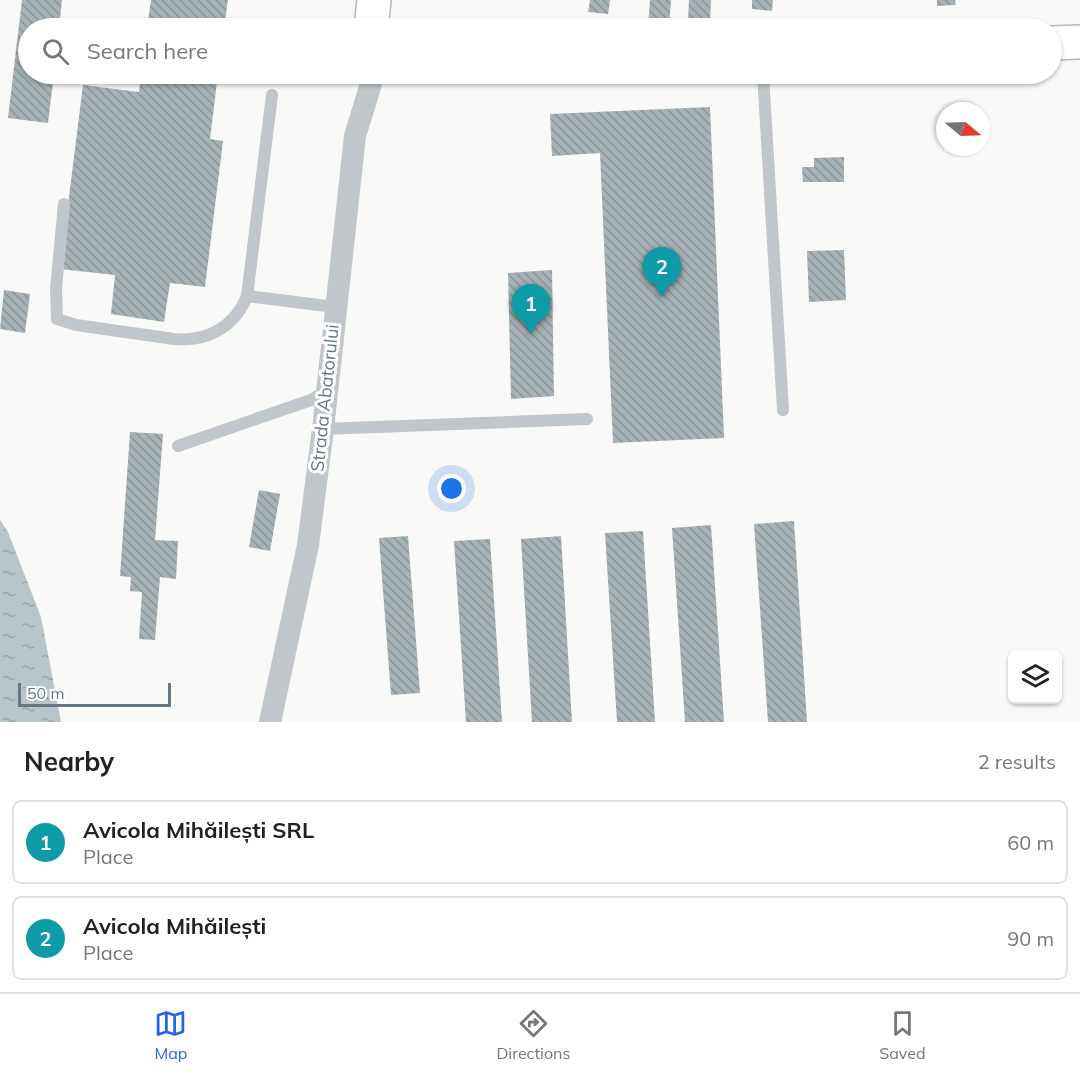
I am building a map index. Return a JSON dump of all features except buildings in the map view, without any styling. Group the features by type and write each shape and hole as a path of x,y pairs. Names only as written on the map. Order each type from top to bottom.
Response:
{"main road":[{"path":"372,18 374,0"},
{"path":"1062,43 1080,42"}],"street":[{"name":"Strada Abatorului","path":"270,722 308,545 328,390 335,307 355,136 371,84"}],"lane":[{"path":"763,84 783,410"},
{"path":"64,204 56,288 57,319 76,325 190,341 208,336 240,313 246,296 272,95"},
{"path":"246,296 335,307"},
{"path":"178,446 311,400 328,390"},
{"path":"323,429 587,419"}],"water":[{"path":"0,520 8,532 41,617 61,722 0,722"}],"place":[{"name":"Avicola Mihăilești","path":"662,297"},
{"name":"Avicola Mihăilești SRL","path":"531,334"}]}
